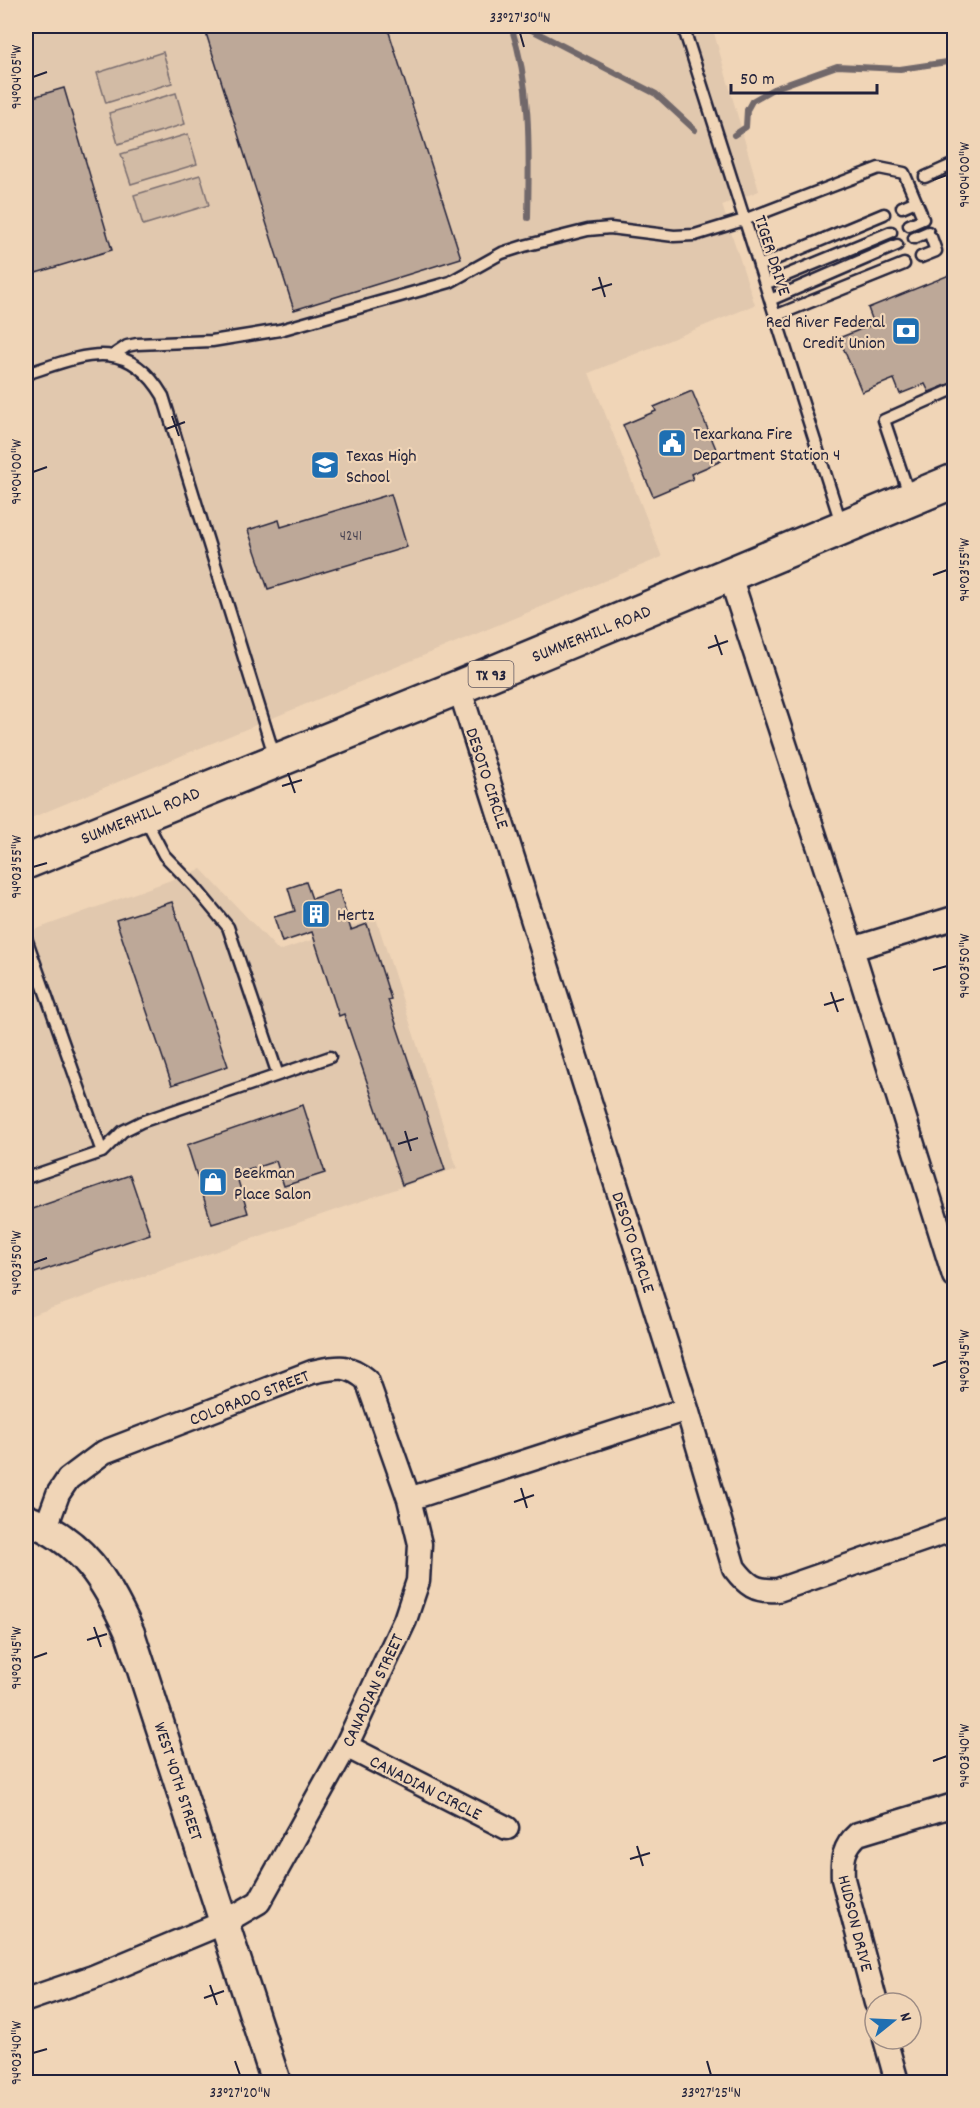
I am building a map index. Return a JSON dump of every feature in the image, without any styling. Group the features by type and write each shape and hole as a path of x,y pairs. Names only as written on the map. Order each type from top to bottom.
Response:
{"main road":[{"name":"SUMMERHILL ROAD","path":"26,862 730,576 954,481"}],"street":[{"path":"730,576 852,949 954,1276"},
{"name":"DESOTO CIRCLE","path":"459,687 687,1409 734,1568 748,1586 763,1591 778,1590 954,1529"},
{"path":"852,949 954,918"},
{"name":"COLORADO STREET","path":"36,1523 68,1479 104,1452 312,1372 335,1367 354,1369 367,1380 409,1499"},
{"path":"409,1499 687,1409"},
{"name":"CANADIAN STREET","path":"26,2000 93,1977 225,1922 258,1902 346,1746 405,1620 418,1581 420,1544 409,1499"},
{"name":"WEST 40TH STREET","path":"36,1523 80,1551 98,1571 114,1598 130,1633 276,2082"},
{"name":"CANADIAN CIRCLE","path":"346,1746 507,1828"},
{"name":"HUDSON DRIVE","path":"873,1991 843,1879 842,1862 847,1844 858,1834 954,1805"},
{"path":"888,2051 897,2082"}],"lane":[{"name":"TIGER DRIVE","path":"683,26 843,529"},
{"path":"925,177 954,164"},
{"path":"115,354 127,346 137,344 212,341 279,330 450,282 502,253 588,230 610,228 675,236 695,235 744,220 879,168 904,172 922,216 909,225"},
{"path":"902,207 916,201"},
{"path":"759,266 884,214"},
{"path":"765,284 891,232"},
{"path":"914,238 929,235 936,251 921,257"},
{"path":"770,300 897,245"},
{"path":"775,316 904,264"},
{"path":"26,374 82,356 115,354 128,359 143,370 163,396 276,761"},
{"path":"911,499 884,420 954,389"},
{"path":"143,814 164,855 194,886 228,927 278,1075"},
{"path":"26,938 29,954 102,1152"},
{"path":"26,1178 102,1152 123,1131 141,1122 330,1057"}],"shaded area":[{"name":"Texas High School","path":"26,26 712,26 759,191 722,205 755,305 589,373 662,557 26,820"},
{"path":"163,52 172,83 106,103 97,73"},
{"path":"176,93 185,124 118,144 109,113"},
{"path":"188,134 197,164 131,184 121,154"},
{"path":"200,175 209,205 143,225 134,195"},
{"path":"201,869 279,951 376,918 457,1168 26,1317 26,933"}],"building":[{"path":"221,26 387,26 461,258 294,310 205,30"},
{"path":"64,88 112,250 26,276 26,99"},
{"name":"Red River Federal Credit Union","path":"954,273 954,382 929,392 925,384 900,394 894,379 862,392 839,338 874,324 868,308"},
{"name":"Texarkana Fire Department Station 4","path":"692,391 721,461 691,474 693,479 653,496 623,425 656,411 654,407"},
{"path":"391,494 407,547 268,589 248,530 279,520 281,527"},
{"path":"306,882 312,899 339,890 351,930 367,924 391,999 388,1000 445,1170 402,1185 344,1014 339,1016 312,932 282,942 274,917 295,911 288,888"},
{"path":"172,902 228,1066 172,1085 116,920"},
{"path":"303,1105 325,1173 284,1186 276,1161 236,1174 248,1213 212,1224 187,1145"},
{"path":"130,1175 150,1234 26,1276 26,1211"}],"waterway":[{"path":"511,26 523,73 526,97 529,145 528,218"},
{"path":"524,26 656,94 695,130"},
{"path":"734,135 746,127 747,110 752,101 773,89 837,66 900,69 954,61"}],"place":[{"name":"Red River Federal Credit Union","path":"906,331"},
{"name":"Texarkana Fire Department Station 4","path":"672,443"},
{"name":"Texas High School","path":"325,465"},
{"name":"Hertz","path":"316,914"},
{"name":"Beekman Place Salon","path":"213,1182"}]}
